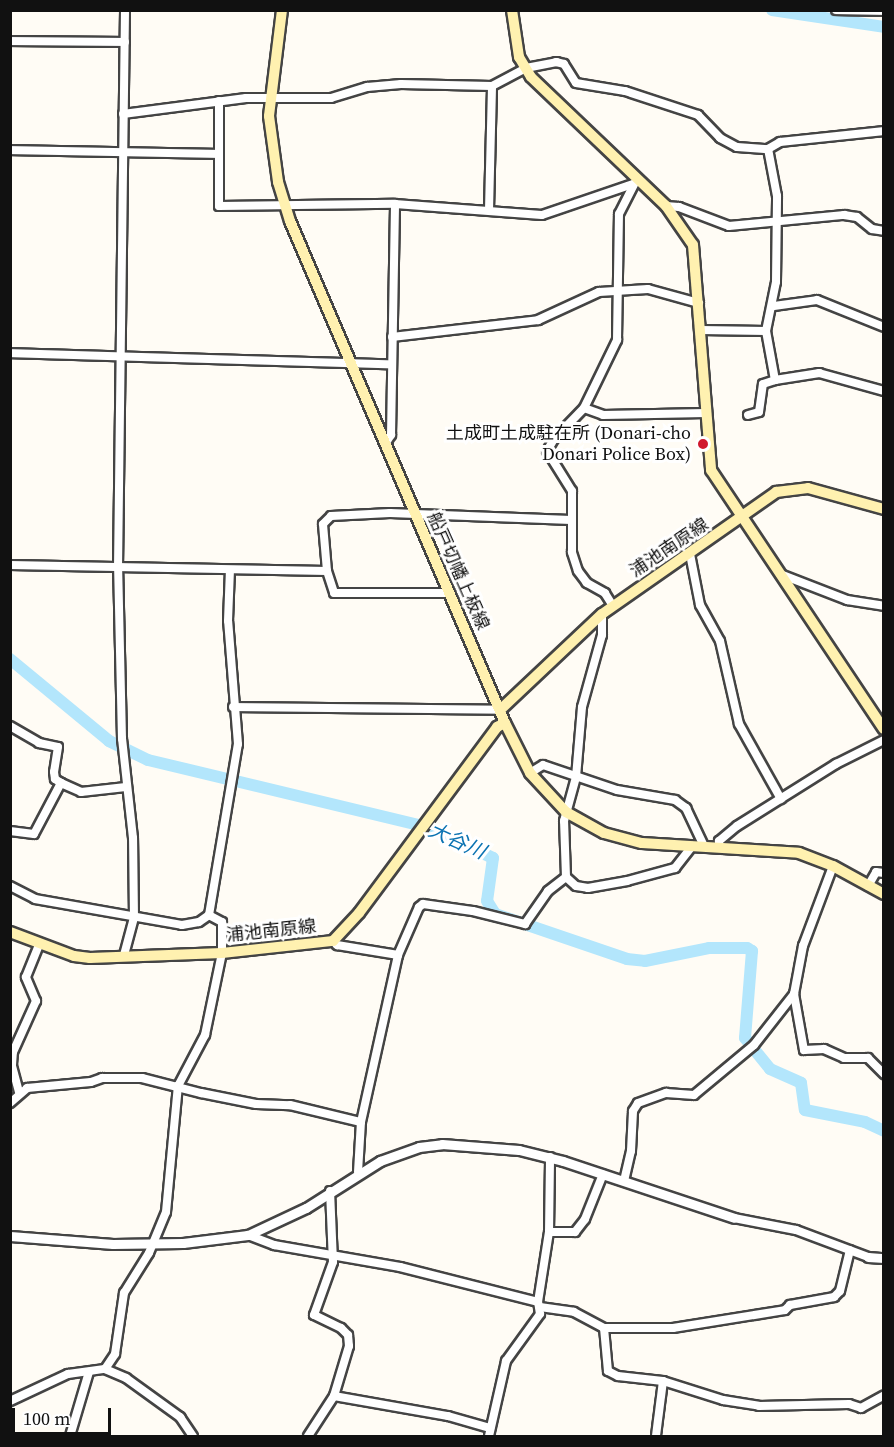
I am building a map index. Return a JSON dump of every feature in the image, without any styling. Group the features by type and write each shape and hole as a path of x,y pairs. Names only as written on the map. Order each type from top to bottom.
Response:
{"main road":[{"name":"船戸切幡上板線","path":"282,10 270,98 271,143 285,205 505,723 530,773 566,812 622,839 799,853 833,866 884,894"},
{"path":"512,10 519,57 526,68 636,182 666,206 693,245 711,470 744,516 884,729"},
{"name":"浦池南原線","path":"500,710 602,614 776,492 808,488 884,509"},
{"name":"浦池南原線","path":"10,932 74,956 222,953 333,941 344,933 497,727 505,723"}],"street":[{"path":"124,955 134,917 133,838 122,739 118,568 125,10"},
{"path":"836,10 879,11"},
{"path":"10,41 125,42"},
{"path":"123,114 219,101 332,98 367,87 401,84 492,86 526,68 564,64 576,83 625,91 698,115 720,138 737,147 768,148 780,142 884,132"},
{"path":"489,210 492,86"},
{"path":"219,101 219,206 394,204 542,214 636,182"},
{"path":"768,148 777,196 774,220 774,306 766,331 774,380"},
{"path":"10,150 218,154"},
{"path":"613,606 605,593 587,583 578,571 572,552 572,491 547,451 554,439 584,408 617,340 619,214 636,182"},
{"path":"385,444 391,435 394,204"},
{"path":"666,206 679,207 729,226 744,227 774,220 844,215 857,217 872,229 884,231"},
{"path":"392,337 538,320 585,296 618,291 648,290 699,303"},
{"path":"774,306 817,300 884,327"},
{"path":"701,330 766,331"},
{"path":"10,353 216,356 272,363 391,364"},
{"path":"748,415 759,412 760,390 763,384 774,380 819,373 884,391"},
{"path":"584,408 603,415 706,413"},
{"path":"450,593 333,593 327,571 324,524 331,516 415,513 571,520"},
{"path":"690,554 698,597 720,641 739,724 781,799"},
{"path":"10,565 327,571"},
{"path":"10,886 35,899 182,925 199,922 209,915 234,780 238,744 233,707 228,621 230,570"},
{"path":"780,574 846,600 884,606"},
{"path":"602,614 602,635 582,707 576,777 566,812 566,877 576,886 588,888 627,881 675,868 692,846"},
{"path":"233,707 500,710"},
{"path":"10,726 39,743 58,747 54,772 61,783 81,792 126,787"},
{"path":"719,847 719,841 737,826 884,740"},
{"path":"530,773 543,765 617,790 675,800 692,818 704,846"},
{"path":"10,831 34,834 61,783"},
{"path":"833,866 803,946 794,994 804,1050 824,1049 844,1058 868,1058 884,1074"},
{"path":"868,886 876,872 884,873"},
{"path":"358,1172 361,1122 398,955 423,904 525,924 548,891 566,877"},
{"path":"105,1369 115,1354 124,1293 154,1244 166,1212 178,1086 205,1035 222,953 222,922 209,915"},
{"path":"333,941 337,945 398,955"},
{"path":"19,1092 13,1052 36,1001 26,977 40,943"},
{"path":"624,1181 631,1151 633,1111 638,1103 666,1093 694,1095 753,1046 794,994"},
{"path":"10,1103 19,1092 115,1077 156,1079 178,1086 361,1122"},
{"path":"10,1236 154,1244 248,1235 286,1219 358,1172 399,1153 442,1144 519,1150 550,1157 734,1218 796,1230 868,1257 884,1258"},
{"path":"334,1396 448,1416 489,1432 506,1361 535,1325 549,1232 550,1157"},
{"path":"549,1232 575,1232 585,1219 603,1174"},
{"path":"308,1437 334,1396 346,1364 348,1335 314,1315 333,1256 330,1191"},
{"path":"248,1235 274,1245 410,1270 562,1308 604,1328 708,1324 785,1310 790,1305 834,1297 840,1291 850,1250"},
{"path":"604,1328 608,1371 618,1376 663,1381 723,1401 759,1406 849,1404 861,1408 884,1395"},
{"path":"10,1401 68,1374 105,1369 126,1378 180,1417 193,1437"},
{"path":"70,1437 88,1372"},
{"path":"656,1437 663,1381"}],"waterway":[{"path":"772,10 884,27"},
{"name":"大谷川","path":"10,659 109,741 148,760 428,827 493,858 487,901 495,914 627,959 645,961 709,948 747,948 752,951 745,1038 770,1069 801,1083 805,1110 865,1122 884,1131"}],"place":[{"name":"土成町土成駐在所 (Donari-cho Donari Police Box)","path":"703,444"}]}
